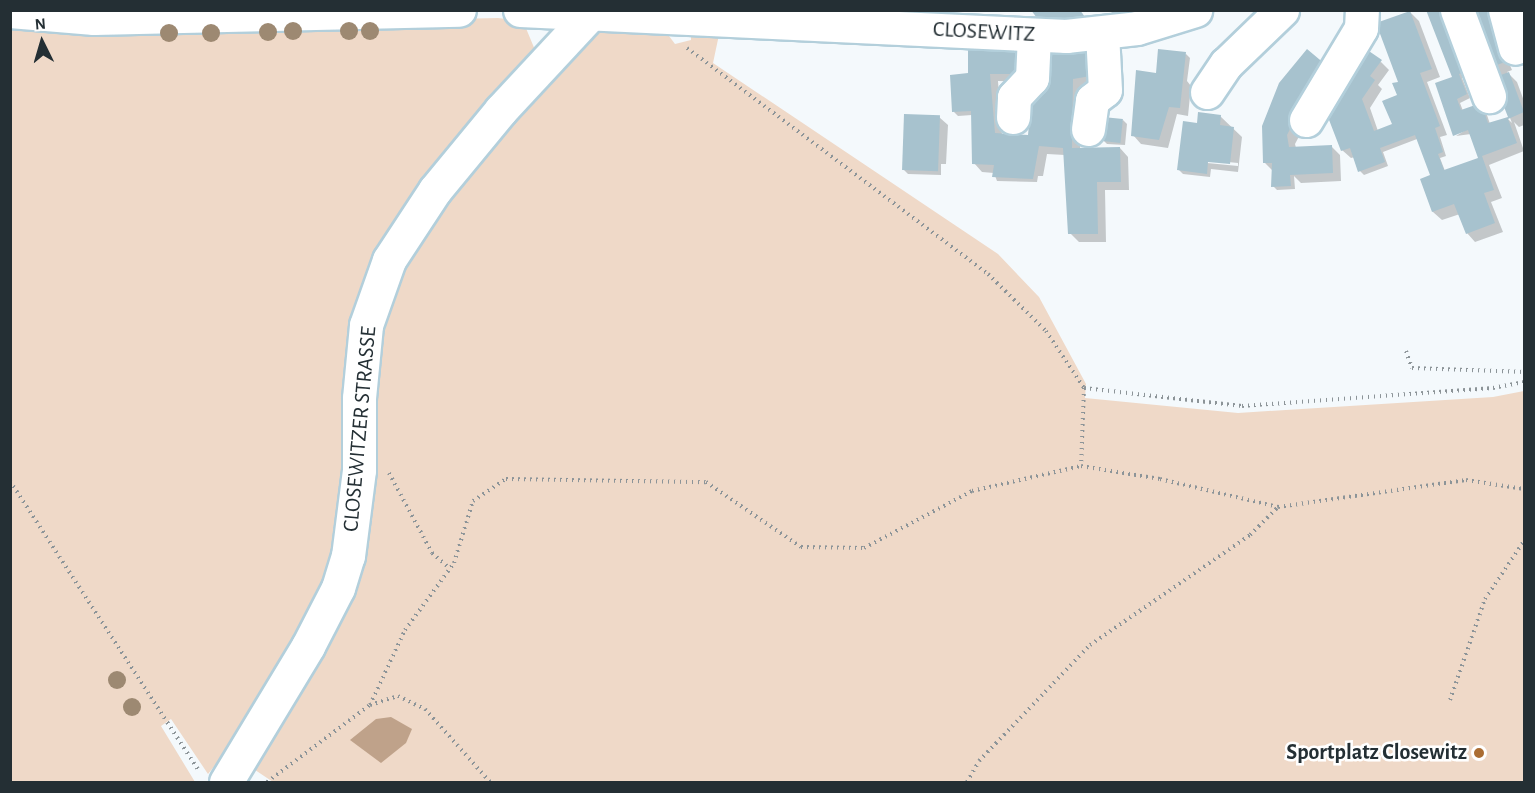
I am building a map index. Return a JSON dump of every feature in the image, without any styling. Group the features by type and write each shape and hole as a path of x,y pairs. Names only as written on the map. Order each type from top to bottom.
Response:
{"street":[{"path":"10,11 94,18 459,10"},
{"name":"CLOSEWITZ","path":"519,10 1034,35 1102,33 1174,14"},
{"path":"1208,92 1226,64 1282,10"},
{"path":"1306,120 1361,28 1362,10"},
{"path":"1457,10 1489,96"},
{"path":"1505,10 1515,48"},
{"name":"CLOSEWITZER STRASSE","path":"214,778 338,588 354,525 366,325 389,260 435,190 592,12"},
{"path":"1088,129 1092,100 1105,90 1102,33"},
{"path":"1013,117 1014,97 1032,78 1034,35"}],"path":[{"path":"664,16 692,55 988,274 1046,331 1084,388 1081,466"},
{"path":"1406,351 1412,368 1524,372"},
{"path":"1084,388 1242,406 1493,388 1524,382"},
{"path":"359,451 387,469 432,553 449,568"},
{"path":"369,705 405,630 449,568 473,501 506,479 580,478 706,482 801,547 864,548 972,491 1081,466 1160,479 1278,507 1466,480 1524,489"},
{"path":"10,481 214,778"},
{"path":"967,783 979,760 1090,645 1250,535 1278,507"},
{"path":"1450,700 1485,599 1524,541"},
{"path":"267,783 369,705 398,696 425,709 490,783"}],"shaded area":[{"path":"498,18 523,21 535,50 399,218 329,583 241,733 208,774 171,719 161,726 195,782 11,782 10,22 96,27"},
{"path":"691,26 720,30 713,63 998,254 1039,297 1086,384 1085,398 1238,413 1493,397 1524,391 1524,782 273,782 249,766 316,653 377,330 401,267 466,173 579,46 609,27 663,28 675,44 691,40"},
{"path":"391,717 412,729 406,743 381,763 350,740 376,719"}],"building":[{"path":"1031,10 1080,10 1087,20 1042,25"},
{"path":"1426,10 1451,10 1474,69 1459,74 1467,94 1457,99 1461,110 1481,103 1488,123 1508,117 1466,10 1498,10 1505,62 1494,66 1498,76 1509,72 1524,112 1508,119 1517,143 1482,156 1494,190 1484,193 1495,223 1466,234 1454,204 1432,212 1420,179 1430,175 1415,135 1380,148 1385,162 1358,172 1350,148 1341,151 1326,112 1334,109 1328,94 1345,88 1337,82 1363,47 1382,60 1370,76 1375,80 1362,99 1374,131 1392,124 1382,101 1397,95 1392,83 1398,82 1376,23 1410,11 1432,69 1420,73 1440,126 1435,128 1443,152 1438,154 1444,170 1478,158 1468,130 1453,136 1435,83 1452,77"},
{"path":"968,43 1025,45 1025,74 990,74 995,133 1028,135 1032,91 1043,92 1042,54 1092,47 1097,75 1073,79 1072,148 1120,147 1121,182 1097,182 1098,234 1068,234 1063,148 1039,146 1033,179 992,177 994,165 972,164 971,111 952,112 950,75 968,73"},
{"path":"1158,49 1186,52 1180,108 1169,107 1159,140 1131,136 1136,70 1156,73"},
{"path":"1307,49 1332,70 1303,104 1287,135 1289,147 1332,145 1333,173 1290,175 1291,186 1271,187 1272,163 1263,163 1262,126 1279,83"},
{"path":"1198,112 1221,115 1220,125 1234,127 1230,164 1208,162 1207,174 1177,170 1183,121 1197,123"},
{"path":"904,114 940,115 938,171 902,170"},
{"path":"1103,117 1123,119 1120,143 1100,141"}],"place":[{"name":"Sportplatz Closewitz","path":"1479,753"}]}
